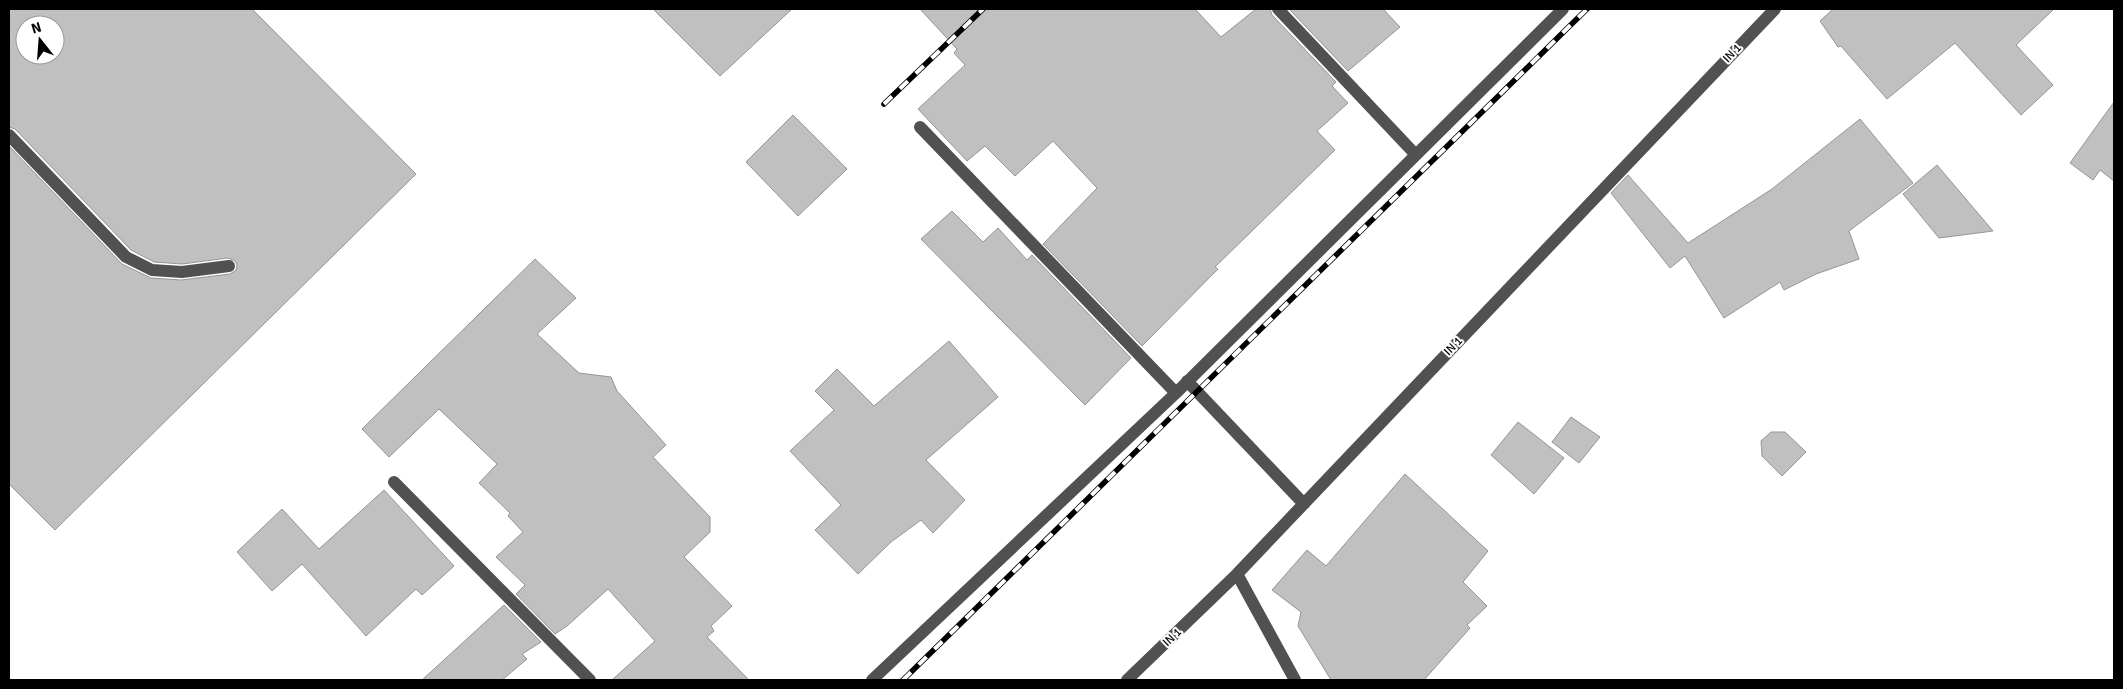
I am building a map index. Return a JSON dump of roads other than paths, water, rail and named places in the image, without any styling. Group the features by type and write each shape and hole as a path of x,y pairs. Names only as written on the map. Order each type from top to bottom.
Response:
{"street":[{"path":"1278,9 1416,155"},
{"path":"872,680 1176,393 1564,9"},
{"name":"IN 1","path":"1127,680 1238,574 1775,9"},
{"path":"920,127 1176,393"},
{"path":"9,136 126,257 152,270 182,272 229,266"},
{"path":"1188,381 1304,504"},
{"path":"394,482 590,680"},
{"path":"1238,574 1295,680"}],"railway":[{"path":"884,104 983,9"},
{"path":"903,680 1587,9"}]}
